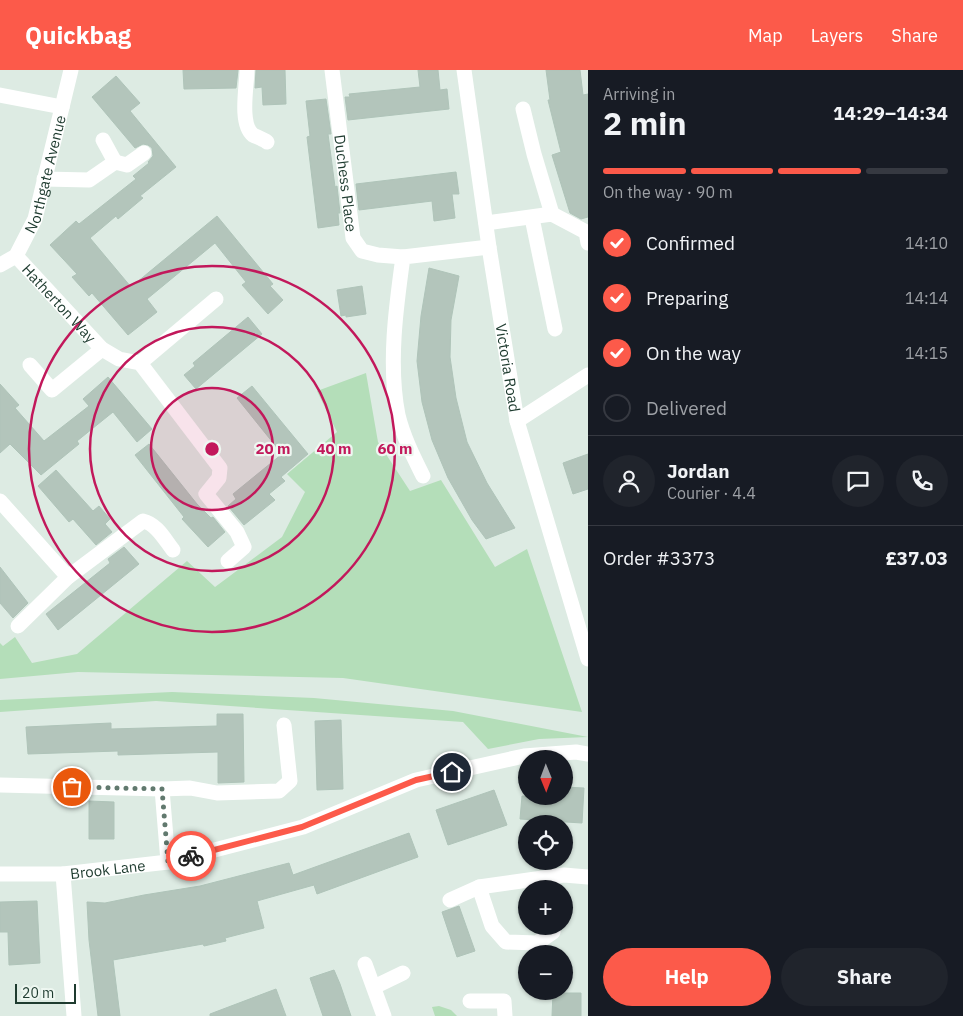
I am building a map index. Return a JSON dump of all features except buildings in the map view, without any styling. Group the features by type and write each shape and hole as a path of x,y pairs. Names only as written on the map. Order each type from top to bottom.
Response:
{"street":[{"name":"Northgate Avenue","path":"16,256 35,219 71,70"},
{"path":"246,70 244,102 247,124 252,134 268,142"},
{"name":"Duchess Place","path":"332,70 353,238 362,251 403,258 489,248"},
{"name":"Victoria Road","path":"464,70 489,248 517,421 586,653"},
{"path":"0,95 62,107"},
{"path":"524,108 534,154 552,214"},
{"path":"103,140 115,162 127,165 144,152"},
{"path":"44,179 89,180 115,162"},
{"path":"486,223 552,214 586,232 588,243"},
{"path":"532,218 555,329"},
{"path":"0,266 16,256"},
{"name":"Hatherton Way","path":"16,256 102,349 119,359 140,363"},
{"path":"403,258 396,306 394,388 398,417 422,476"},
{"path":"216,299 140,363 220,468 219,478 206,494 237,532 244,547 228,561"},
{"name":"Hatherton Way","path":"30,365 52,390 102,349"},
{"path":"517,421 588,375"},
{"path":"1,505 31,534 68,577"},
{"path":"18,626 68,577 144,521 149,522 155,527 173,550"},
{"path":"0,785 190,788 217,793 279,791 290,780 284,725"},
{"name":"Brook Lane","path":"0,874 63,874 168,862 302,827 416,780 524,756 576,752 588,754"},
{"path":"162,789 168,862"},
{"path":"63,874 74,1016"},
{"path":"572,880 588,877"},
{"path":"450,900 479,887 518,885"},
{"path":"479,887 492,926 506,942 537,943 549,935"},
{"path":"364,964 384,1016"},
{"path":"374,987 403,973"},
{"path":"470,1001 504,1001 505,1016"}],"green space":[{"path":"366,373 378,442 410,491 441,480 495,567 527,549 582,712 343,678 78,672 0,679 0,643 3,646 15,637 32,663 77,654 187,561 215,587 282,537 305,492 287,474 337,432 317,391"},
{"path":"172,692 314,698 453,711 588,737 539,739 488,749 463,722 156,701 0,712 0,700"},
{"path":"439,1006 451,1010 457,1016 435,1016 432,1007"}],"way so far":[{"path":"72,787 162,789 168,862 191,856"}],"route":[{"path":"191,856 302,827 416,780 452,772"}]}
